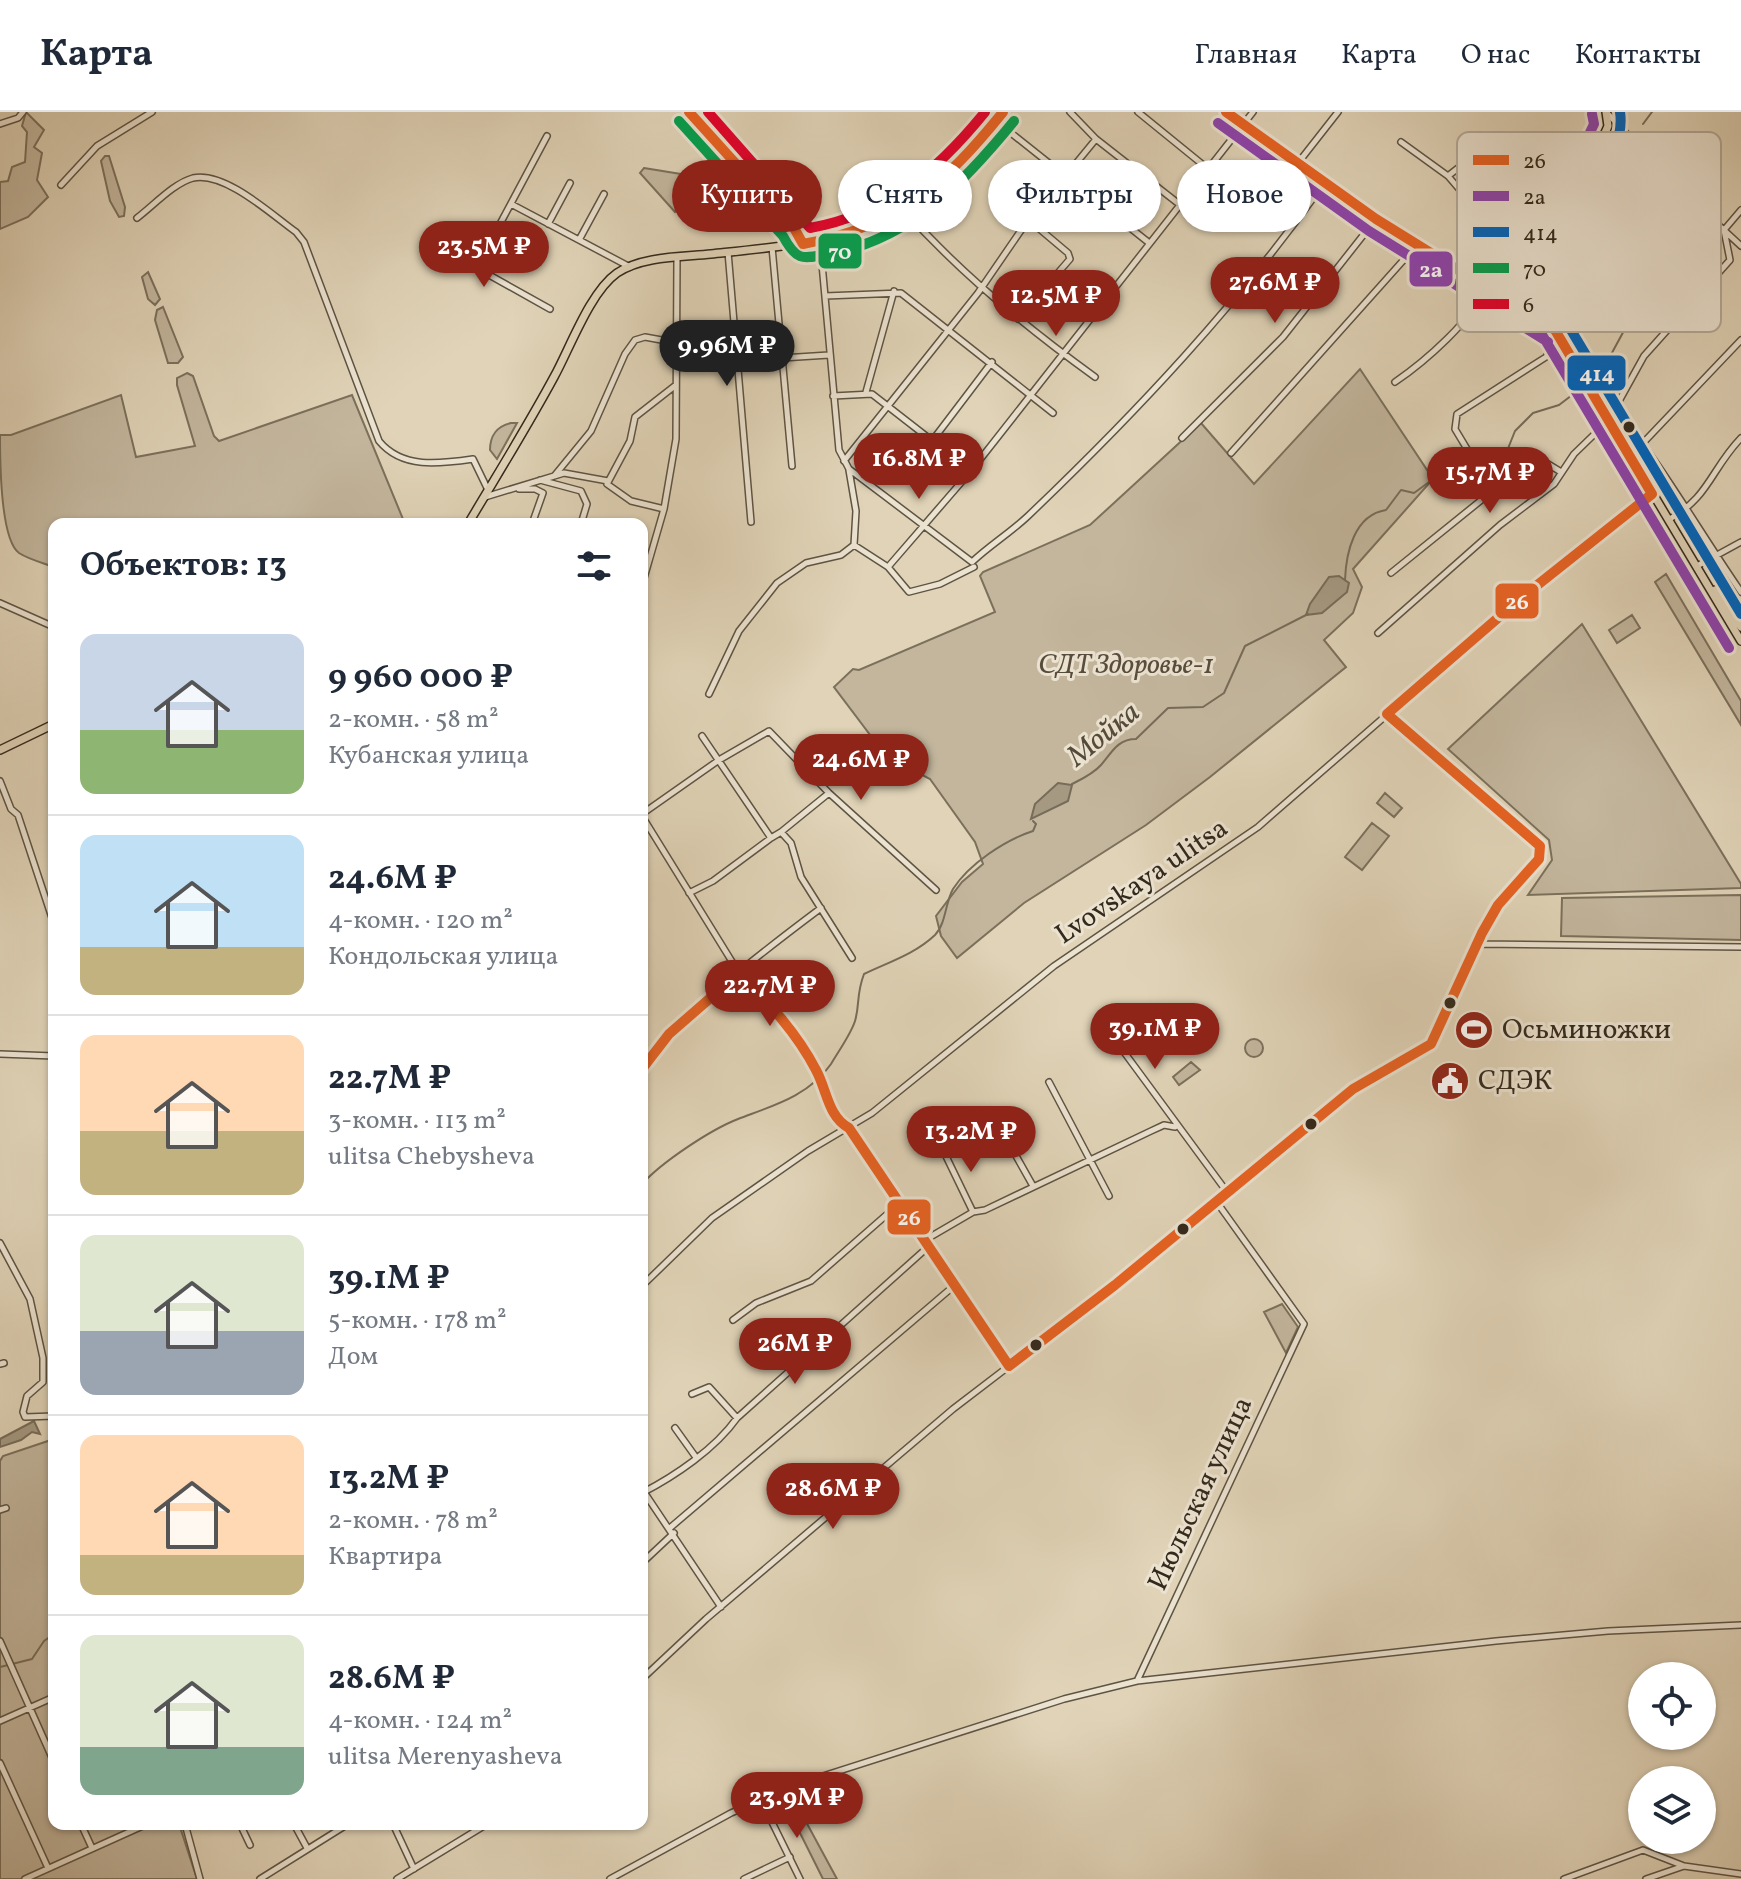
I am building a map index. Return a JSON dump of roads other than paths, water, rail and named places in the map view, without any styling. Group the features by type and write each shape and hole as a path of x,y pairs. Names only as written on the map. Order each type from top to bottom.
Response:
{"main road":[{"path":"689,112 786,219 803,244"},
{"path":"962,160 1003,112"},
{"path":"1226,112 1294,160"},
{"path":"1311,172 1376,219 1457,269"},
{"path":"472,518 605,285 630,267 677,258 820,242 858,232"},
{"path":"1554,332 1741,641"},
{"path":"1703,576 1741,627"},
{"path":"0,750 48,727"}],"street":[{"path":"0,124 18,118 23,112"},
{"path":"61,185 97,146 152,112"},
{"path":"1070,112 1096,139 1177,202"},
{"path":"1138,112 1196,160"},
{"path":"1214,160 1253,112"},
{"path":"1300,160 1338,112"},
{"path":"1607,113 1626,132"},
{"path":"996,121 1045,160"},
{"path":"477,267 547,136"},
{"path":"1079,160 1096,139"},
{"path":"1401,142 1448,176 1457,187"},
{"path":"1448,176 1457,169"},
{"path":"137,218 183,183 196,177 235,187 296,232 310,256 379,441 389,453 406,461 473,459 486,494 514,489 555,475 575,473 608,481"},
{"path":"854,545 888,567 909,592 940,584 973,564 1028,516 1143,401 1251,283 1325,182"},
{"path":"548,224 570,183"},
{"path":"579,240 604,194"},
{"path":"511,204 630,267"},
{"path":"888,567 971,471 1177,206"},
{"path":"1724,230 1741,210"},
{"path":"1182,438 1283,337 1376,219"},
{"path":"1721,227 1741,246"},
{"path":"1721,270 1730,260 1724,230"},
{"path":"926,232 1018,319 1095,377"},
{"path":"844,461 982,287 1020,232"},
{"path":"1018,319 1070,259 1068,253 1043,232"},
{"path":"1135,232 1148,242"},
{"path":"820,242 837,443 844,461 849,469 926,524 973,564"},
{"path":"432,243 550,309"},
{"path":"1231,453 1417,245"},
{"path":"772,247 792,466"},
{"path":"728,252 751,522"},
{"path":"648,564 664,509 676,439 677,258"},
{"path":"825,296 894,291 905,295 1053,413"},
{"path":"866,392 894,291"},
{"path":"1395,382 1457,326"},
{"path":"1378,633 1500,525 1536,501 1582,445 1608,421 1644,356 1666,332"},
{"path":"1470,454 1455,429 1457,414 1546,357 1557,334"},
{"path":"555,475 591,431 625,354 635,340 645,337 678,343"},
{"path":"1627,453 1643,443 1741,340"},
{"path":"782,358 830,355"},
{"path":"913,466 992,362"},
{"path":"664,509 631,501 609,489 608,481 630,441 635,417 677,385"},
{"path":"833,396 866,392 971,471"},
{"path":"1616,409 1643,443 1741,592"},
{"path":"1668,520 1701,497 1722,458 1741,438"},
{"path":"1391,573 1500,485 1521,456 1535,456 1561,472"},
{"path":"709,694 739,631 777,583 806,563 841,555 854,545 856,511 849,469"},
{"path":"539,480 581,491 587,504 583,518"},
{"path":"514,489 535,489 543,493 534,518"},
{"name":"Lvovskaya ulitsa","path":"648,1280 712,1218 808,1151 894,1097 986,1018 1054,966 1172,889 1258,827 1521,598 1652,494"},
{"path":"1697,566 1741,542"},
{"path":"0,603 48,624"},
{"path":"648,1674 721,1607 1009,1366 1365,1080 1431,1044 1498,905 1539,859 1540,846 1387,714"},
{"path":"648,811 719,760 769,731 829,793 936,890"},
{"path":"702,736 771,838"},
{"path":"0,781 11,809 18,815 48,906"},
{"path":"689,893 713,881 829,793"},
{"path":"648,825 739,973 805,1049 822,1081 836,1119 849,1128 1009,1366"},
{"path":"781,832 791,843 801,877 852,958"},
{"path":"648,1061 669,1034 821,908"},
{"path":"1477,944 1741,947"},
{"path":"1110,1033 1175,1127 1227,1192"},
{"path":"0,1054 48,1056"},
{"path":"1049,1082 1109,1196"},
{"path":"925,1240 973,1212 985,1210 1164,1125 1175,1127"},
{"path":"1002,1131 1033,1186"},
{"path":"943,1150 973,1212"},
{"name":"Июльская улица","path":"1137,1681 1304,1324 1216,1201"},
{"path":"733,1320 756,1303 815,1278 900,1203"},
{"path":"0,1243 30,1299 43,1358 43,1382 27,1396 23,1412 25,1417 48,1416"},
{"path":"648,1490 679,1471 728,1430 737,1418 928,1247"},
{"path":"648,1557 673,1530 955,1285"},
{"path":"692,1394 709,1387 737,1418"},
{"path":"675,1428 695,1456"},
{"path":"648,1499 673,1530 721,1607"},
{"path":"610,1879 731,1813 795,1785 1064,1699 1137,1681 1510,1639 1741,1625"},
{"path":"0,1641 48,1748"},
{"path":"0,1721 48,1700"},
{"path":"0,1763 48,1868"},
{"path":"768,1814 800,1879"},
{"path":"84,1830 92,1848"},
{"path":"25,1879 133,1830"},
{"path":"187,1830 200,1879"},
{"path":"243,1830 250,1845"},
{"path":"297,1830 307,1848"},
{"path":"260,1879 338,1830"},
{"path":"395,1830 412,1879"},
{"path":"397,1879 477,1830"},
{"path":"1564,1879 1643,1850 1684,1866 1741,1874"},
{"path":"744,1879 790,1857"},
{"path":"1646,1879 1684,1866"}],"waterway":[{"name":"Мойка","path":"1643,124 1652,112"},
{"name":"Мойка","path":"1345,580 1350,547 1366,519 1386,510 1401,490 1414,493 1436,477 1501,466 1515,431 1533,413 1559,405 1601,373 1623,332"},
{"name":"Мойка","path":"1072,784 1094,771 1119,744 1136,739 1168,708 1203,707 1224,693 1245,646 1308,614"},
{"name":"Мойка","path":"648,1179 701,1139 727,1124 789,1099 822,1075 853,1026 864,974 910,953 935,935 950,895 960,880 988,854 1033,831 1036,824 1033,821"},
{"name":"Мойка","path":"0,1667 32,1659 48,1638"}],"place":[{"name":"Осьминожки","path":"1474,1030"},
{"name":"СДЭК","path":"1450,1081"}],"park label":[{"name":"СДТ Здоровье-1","path":"1126,665"}]}
